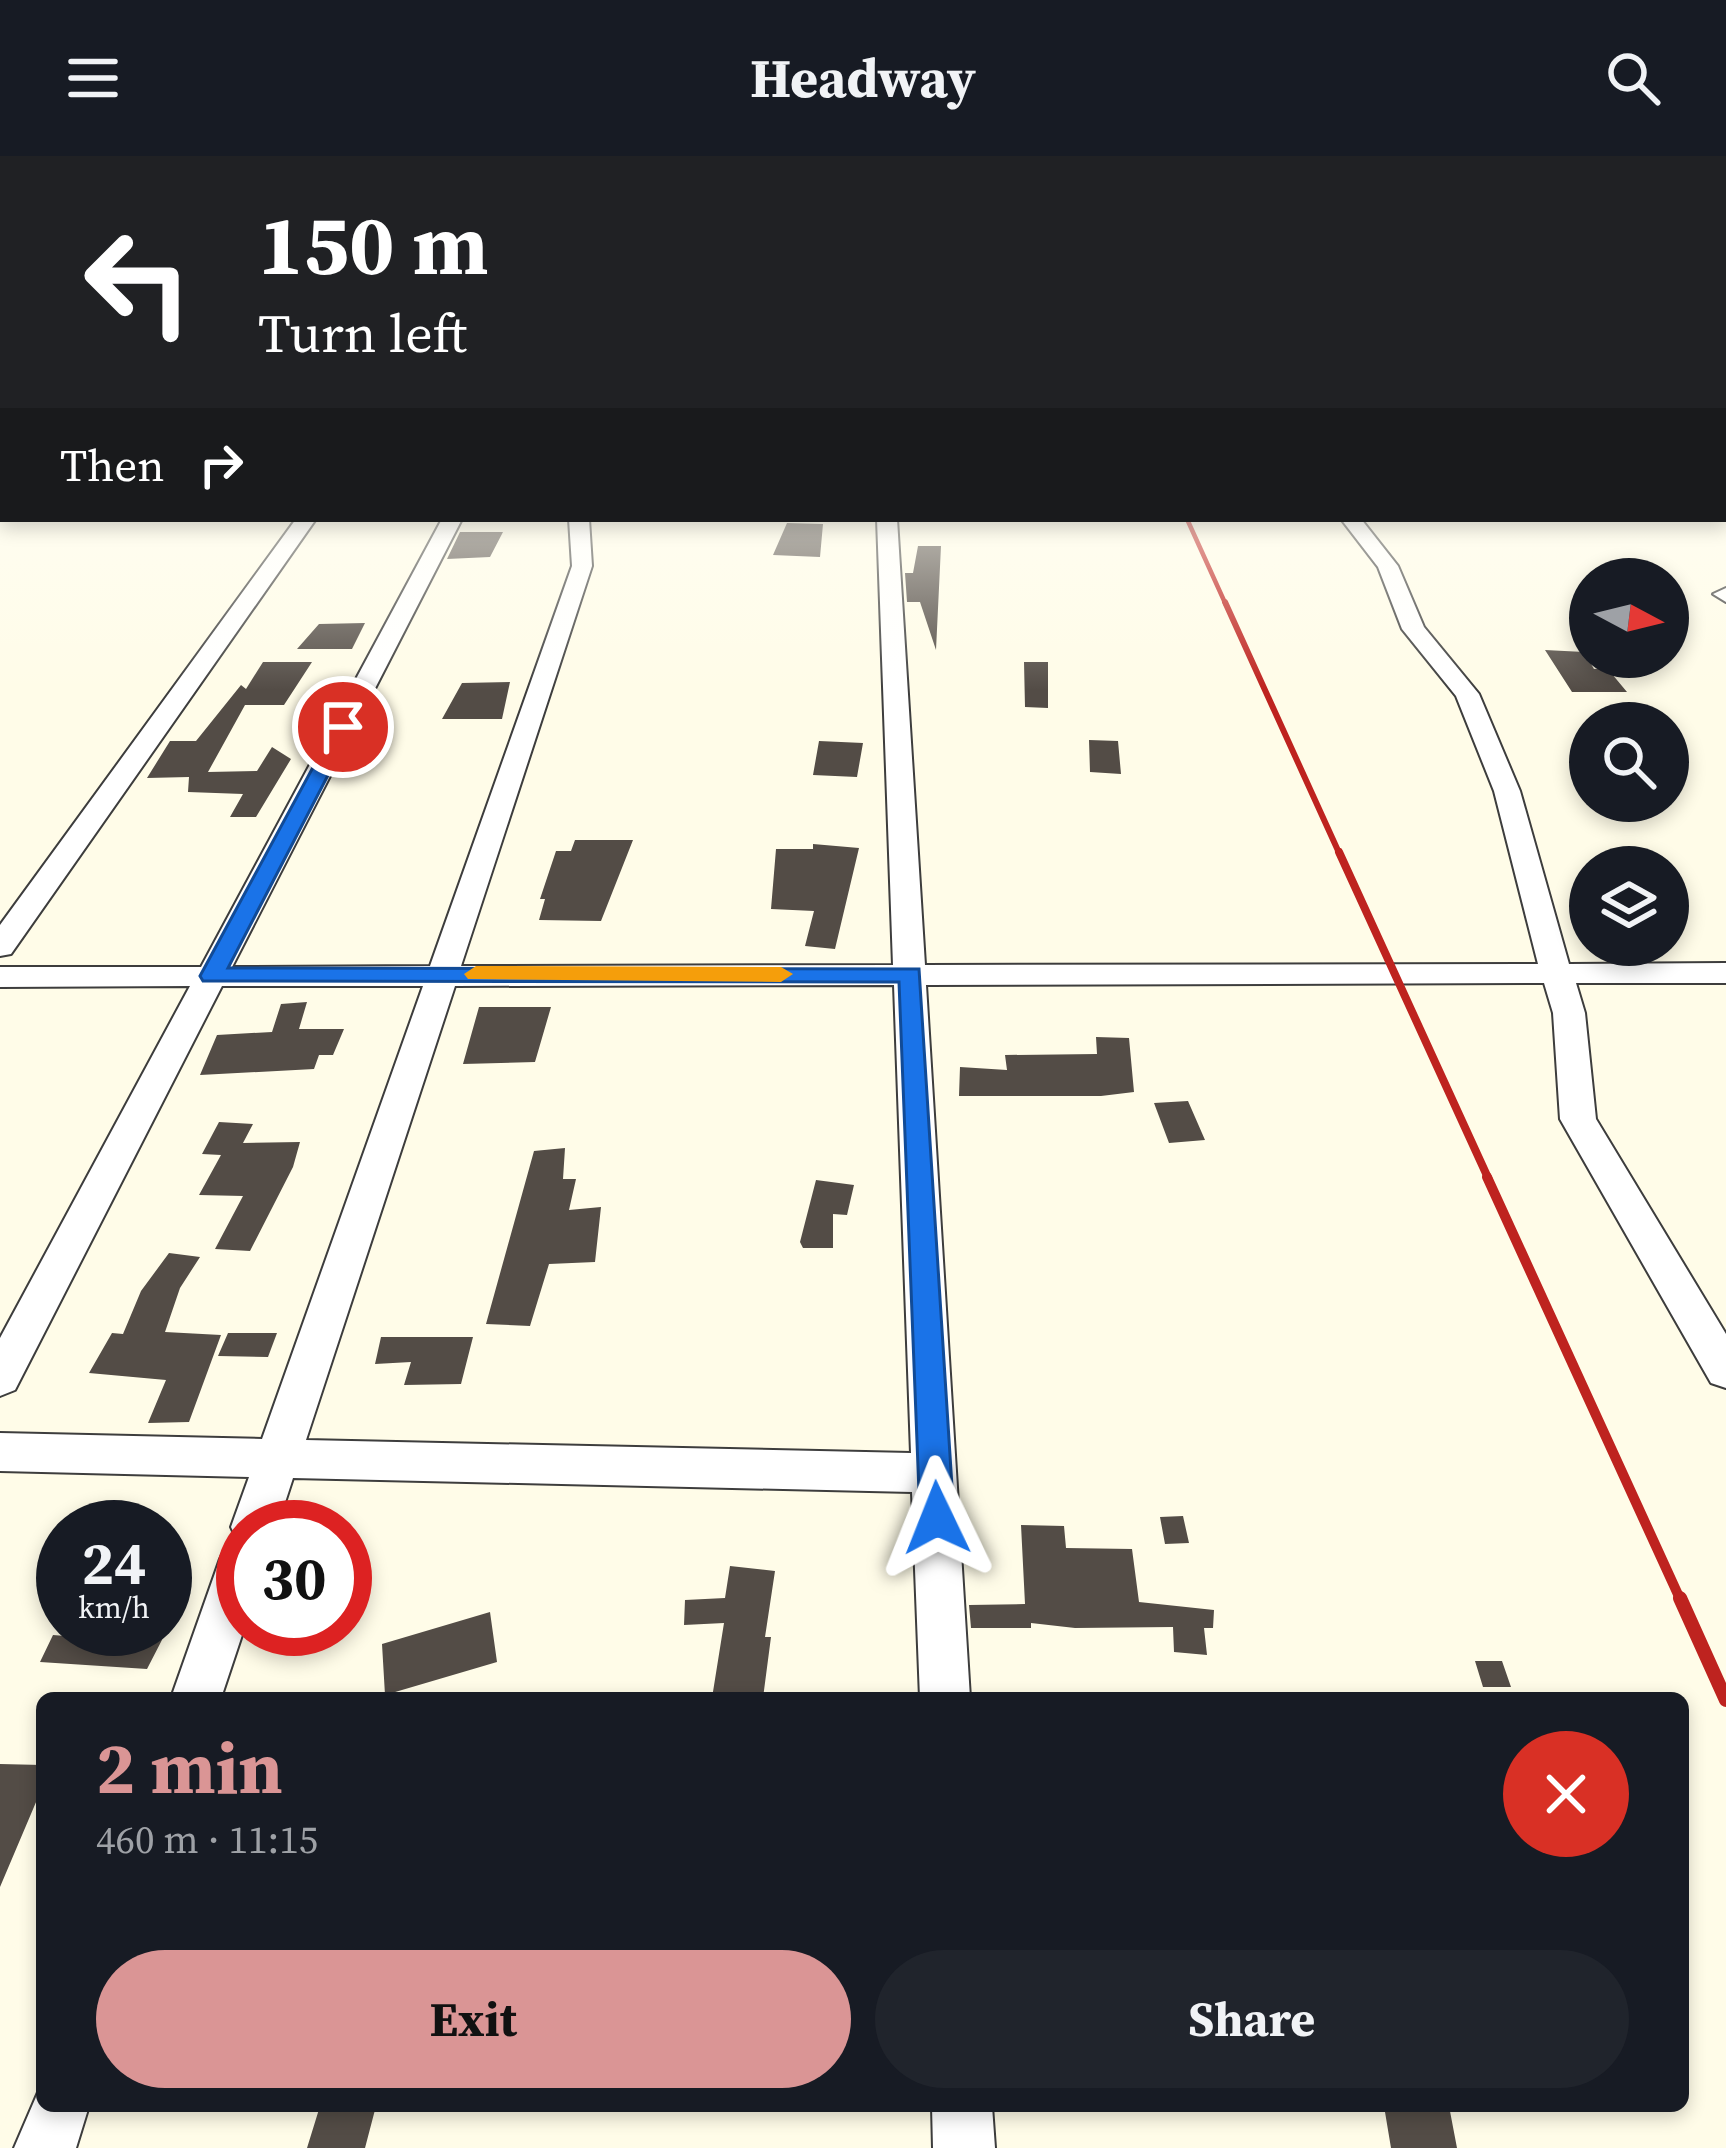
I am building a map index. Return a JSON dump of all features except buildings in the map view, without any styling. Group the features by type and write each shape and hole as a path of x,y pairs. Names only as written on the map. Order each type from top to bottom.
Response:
{"street":[{"path":"0,946 304,522"},
{"path":"0,1378 450,522"},
{"path":"263,1500 582,566 579,522"},
{"path":"887,522 945,1692"},
{"path":"1354,522 1388,566 1413,629 1467,694 1508,791 1528,880 1569,1013 1578,1119 1726,1371"},
{"path":"0,977 1726,973"},
{"path":"0,1452 935,1473"},
{"path":"198,1692 216,1639"},
{"path":"45,2148 57,2112"},
{"path":"962,2112 964,2148"}],"railway":[{"path":"1188,522 1226,605"},
{"path":"1225,602 1340,855"},
{"path":"1339,852 1489,1180"},
{"path":"1487,1177 1681,1601"},
{"path":"1680,1598 1726,1700"}],"slow traffic":[{"path":"476,974 781,974"}],"route":[{"path":"343,727 212,976 911,974 937,1518"}]}
